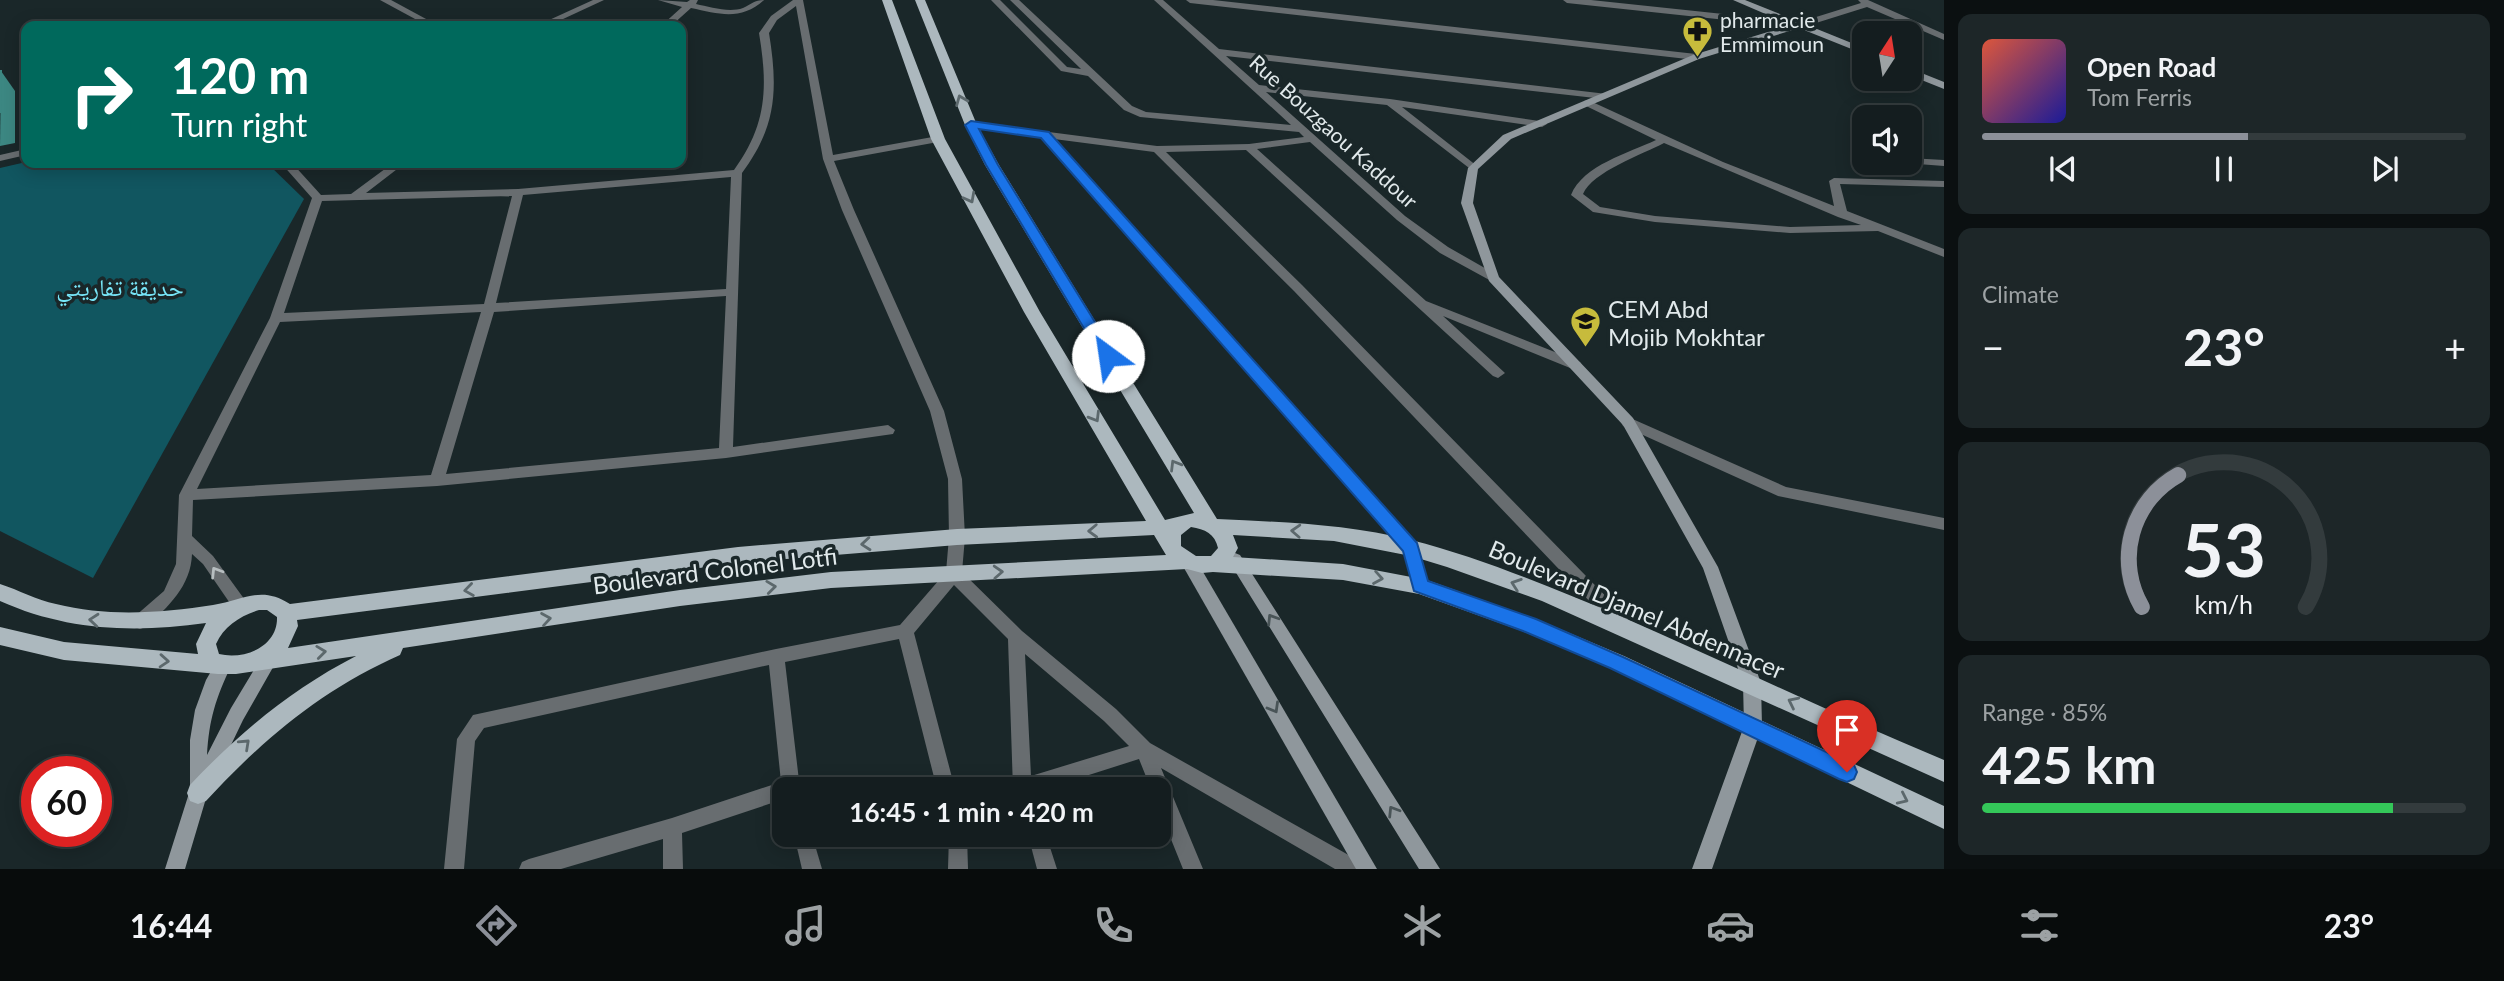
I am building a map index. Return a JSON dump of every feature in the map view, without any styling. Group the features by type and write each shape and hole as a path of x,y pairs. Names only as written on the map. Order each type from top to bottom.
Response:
{"main road":[{"path":"887,0 938,139 1032,312 1168,528 1170,541 1183,558"},
{"path":"920,0 971,125 992,165 1217,530 1226,555 1214,564"},
{"name":"Boulevard Colonel Lotfi","path":"287,612 738,555 957,537 1168,528 1191,520 1217,530"},
{"name":"Boulevard Djamel Abdennacer","path":"1217,530 1334,533 1411,548 1549,595 1752,683 1868,739 1944,771"},
{"name":"Boulevard Colonel Lotfi","path":"221,665 268,654 418,639 680,598 831,580 1183,558 1214,564"},
{"path":"1214,564 1343,572 1420,586 1529,625 1753,726 1944,818"},
{"path":"0,592 62,616 94,621 140,622 271,602 287,612 289,621 268,654"},
{"path":"221,665 211,660 206,645 215,626 238,608"},
{"path":"0,636 64,651 221,665"},
{"path":"198,793 265,725 302,698 350,669 418,639"}],"street":[{"path":"384,0 424,21"},
{"path":"552,21 600,0"},
{"path":"662,0 692,3 721,12 744,11 760,0"},
{"path":"454,869 466,739 479,720 905,631 954,574 957,537 955,479 937,411 828,159 799,0 774,18 765,33 769,59 770,104 767,122 754,153 737,173 726,453"},
{"path":"995,0 1064,69 1090,73"},
{"path":"1014,0 1128,108 1144,115 1300,129"},
{"name":"Rue Bouzgaou Kaddour","path":"1158,0 1401,218 1444,250 1493,278"},
{"path":"1190,0 1696,57"},
{"path":"1567,0 1800,25"},
{"path":"1737,0 1852,46"},
{"path":"1702,869 1753,726 1752,683 1710,568 1628,422 1493,278 1467,203 1473,168 1507,137 1696,57 1865,2 1944,37"},
{"path":"672,21 692,3"},
{"path":"1217,52 1604,96"},
{"path":"1922,77 1944,86"},
{"path":"1256,89 1390,102 1542,124"},
{"path":"1390,102 1473,168"},
{"path":"1588,103 1661,141 1842,215 1944,253"},
{"path":"971,125 1157,149 1250,147 1312,139"},
{"path":"1045,135 1411,548 1420,586"},
{"path":"828,159 938,139"},
{"path":"1661,141 1600,171 1581,185 1577,195 1597,210 1655,219 1790,230 1879,228"},
{"path":"1250,147 1416,301 1499,373"},
{"path":"1157,149 1298,288 1626,629"},
{"path":"0,158 21,153"},
{"path":"1922,162 1944,163"},
{"path":"291,168 318,198 519,192 737,173"},
{"path":"354,197 393,168"},
{"path":"1842,215 1834,181 1944,184"},
{"path":"437,480 489,308 519,192"},
{"path":"140,622 170,595 184,564 187,540 186,495 276,318 318,198"},
{"path":"276,318 734,292"},
{"path":"1416,301 1575,365"},
{"path":"1628,422 1783,492 1944,524"},
{"path":"186,495 437,480 726,453 888,430"},
{"path":"1217,530 1430,869"},
{"path":"187,540 208,560 238,608"},
{"path":"1183,558 1367,869"},
{"path":"954,574 1016,636 1110,715 1144,749 1354,869"},
{"path":"905,631 943,777"},
{"path":"1016,636 1022,777"},
{"path":"175,869 198,793 268,654"},
{"path":"776,656 787,777"},
{"path":"198,793 198,743 203,709 221,665"},
{"path":"1056,777 1144,749"},
{"path":"1144,749 1193,869"},
{"path":"529,869 772,794"},
{"path":"672,827 673,869"},
{"path":"806,847 812,869"},
{"path":"958,847 958,869"},
{"path":"1041,847 1047,869"}],"green space":[{"name":"حديقة تفاريتي","path":"21,163 21,168 272,168 304,199 93,578 0,531 0,168"}],"place":[{"name":"pharmacie Emmimoun","path":"1697,58"},
{"name":"CEM Abd Mojib Mokhtar","path":"1585,349"}],"route":[{"path":"1108,356 992,165 971,125 1045,135 1411,548 1420,586 1529,625 1753,726 1847,772"}]}
